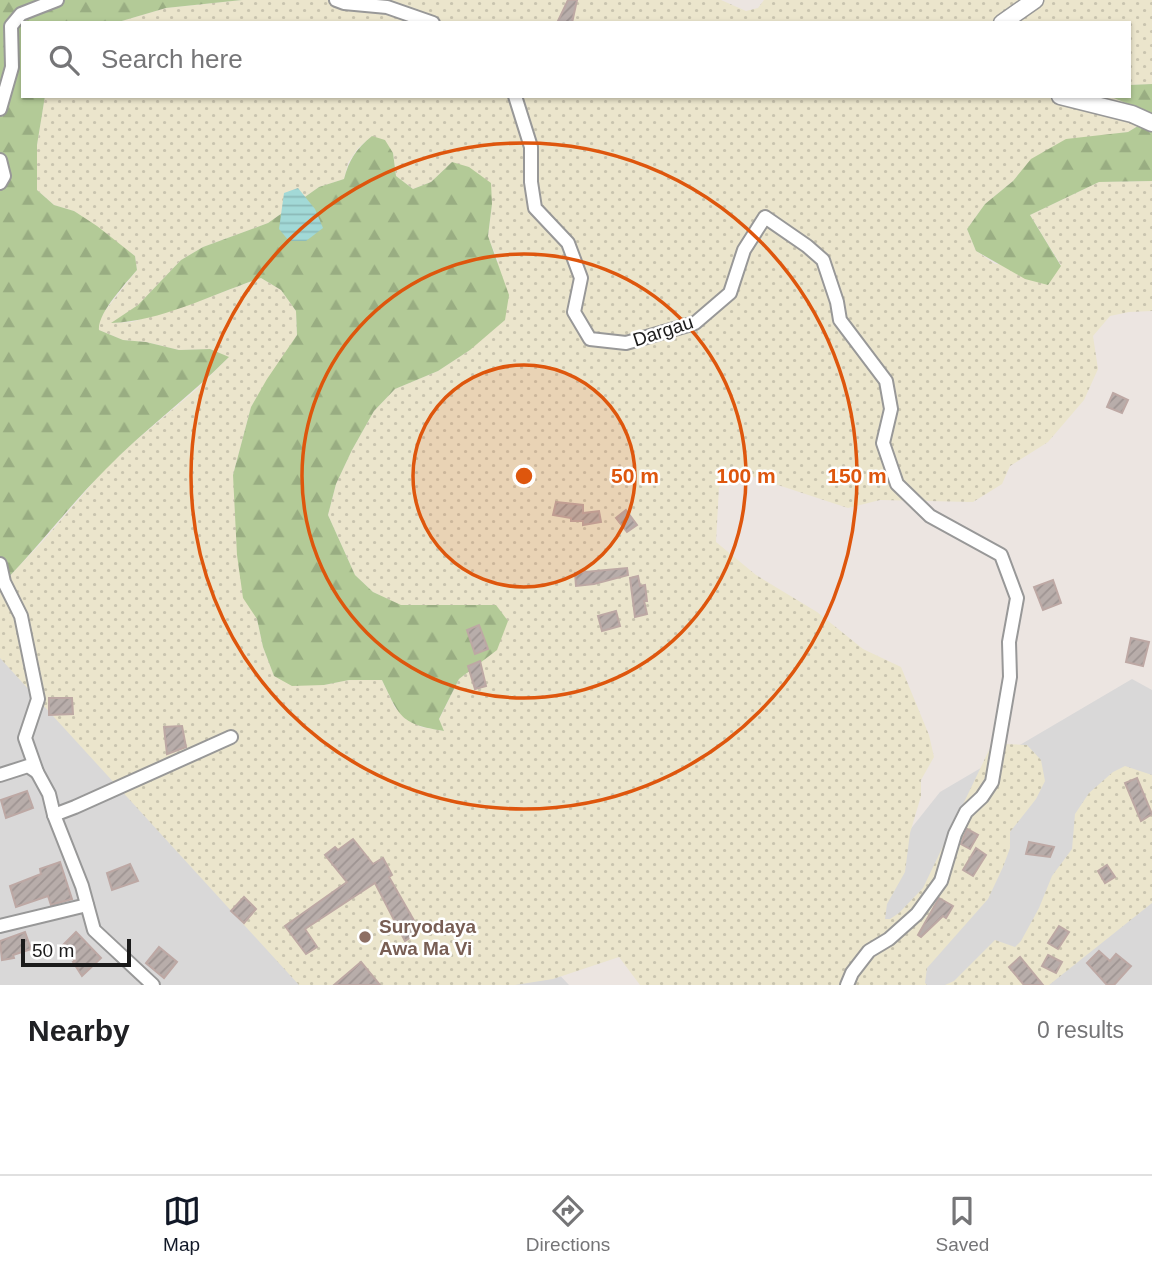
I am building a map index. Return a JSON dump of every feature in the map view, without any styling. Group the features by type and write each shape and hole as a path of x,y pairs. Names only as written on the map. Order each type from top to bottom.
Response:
{"street":[{"path":"0,108 12,67 11,26 21,14 57,0"},
{"path":"336,0 387,7 427,21"},
{"path":"1005,21 1035,0"},
{"name":"Dargau","path":"516,98 531,147 531,182 535,208 568,243 581,278 574,312 590,339 626,343 695,324 730,293 744,250 765,217 823,260 840,320 886,382 891,409 883,443 897,484 930,516 1001,555 1017,598 1009,642 1009,688 992,782 982,797 966,812 955,834 941,881 917,915 889,939 869,951 852,973 847,985"},
{"path":"1068,98 1132,114 1152,123"},
{"path":"0,160 4,176 0,183"},
{"path":"0,564 4,582 21,616 38,699 25,738 37,772 49,793 93,930 153,985"},
{"path":"54,814 231,737"},
{"path":"0,775 28,766 37,772"},
{"path":"0,926 87,905"}],"shaded area":[{"path":"242,0 721,0 746,11 758,8 764,0 1152,0 1152,84 1131,85 1131,21 122,21 166,8"},
{"path":"45,98 1114,98 1133,106 1146,120 1128,132 1101,136 1032,159 1013,181 985,204 967,229 976,251 995,264 1061,265 1030,215 1099,182 1152,181 1152,311 1110,316 1093,336 1098,369 1084,400 1048,442 1010,466 1002,484 973,502 880,500 848,508 751,476 719,487 716,542 756,575 817,612 863,649 901,667 929,735 934,757 921,780 921,796 910,833 905,872 887,904 885,919 899,913 923,888 991,746 1027,745 1041,760 1045,781 1036,799 1010,832 1010,848 988,899 927,968 927,985 640,985 619,957 553,979 515,985 299,985 0,658 0,581 4,582 43,541 103,471 197,389 228,358 210,349 179,350 123,340 99,330 98,323 105,311 137,270 135,256 74,211 54,205 37,190 37,145","holes":["372,136 393,153 396,176 413,189 431,182 452,162 492,204 488,237 498,260 470,350 438,371 395,389 374,411 336,484 328,515 355,575 373,592 400,605 496,605 497,649 459,679 439,720 444,731 421,727 395,708 382,680 349,680 324,685 274,676 263,647 233,475 251,407 297,335 296,311 281,290 261,278 132,322 113,323 138,305 181,260 203,247 268,223 319,187 344,179 348,163 358,148"]},
{"path":"0,561 470,880 569,985 0,985"},
{"path":"1132,679 1152,690 1152,985 782,985 793,977 940,792"},
{"path":"1125,766 1152,775 1152,903 1049,985 945,985 954,981 995,940 1015,947 1021,941 1052,876 1072,849 1075,814 1089,793 1113,772"}],"green space":[{"path":"0,0 242,0 166,8 122,21 21,21 21,98 45,98 37,145 37,190 54,205 74,211 97,226 135,256 137,270 107,307 99,330 123,340 179,350 210,349 229,357 105,470 4,582 0,581"},
{"path":"1152,84 1152,181 1099,182 1030,215 1061,266 1048,285 1025,279 976,251 967,229 985,204 1013,181 1031,159 1066,139 1128,132 1146,121 1133,106 1114,98 1131,98 1131,85"},
{"path":"372,136 385,140 393,153 396,176 413,189 431,182 452,162 469,167 491,183 492,204 488,236 509,295 505,320 470,350 438,371 395,389 374,411 336,484 328,515 355,575 373,592 401,605 496,605 508,621 497,650 459,679 439,719 444,731 410,722 398,711 382,680 349,680 324,685 292,686 274,676 263,647 257,619 243,598 237,555 233,475 251,407 297,335 296,311 281,290 261,278 168,312 111,323 138,305 181,260 203,247 268,223 319,187 344,179 354,155"}],"water":[{"path":"298,188 315,209 323,228 306,241 289,241 279,229 284,193"}],"building":[{"path":"568,0 577,0 572,21 558,21"},
{"path":"1113,393 1128,400 1122,413 1107,407"},
{"path":"556,502 583,505 583,513 599,511 601,522 583,525 583,521 571,521 571,518 553,515"},
{"path":"626,510 637,525 627,532 616,518"},
{"path":"627,568 628,575 576,586 575,573"},
{"path":"638,576 640,586 645,585 647,614 635,617 630,578"},
{"path":"1053,580 1061,603 1043,610 1034,587"},
{"path":"616,611 620,626 602,631 598,616"},
{"path":"479,625 488,649 475,654 467,630"},
{"path":"1131,638 1149,642 1143,666 1126,662"},
{"path":"480,661 486,686 475,689 468,666"},
{"path":"49,698 72,698 73,714 49,715"},
{"path":"182,726 186,747 167,754 164,727"},
{"path":"1137,778 1152,814 1141,821 1125,783"},
{"path":"27,791 33,808 6,818 1,800"},
{"path":"967,829 978,835 970,849 961,844"},
{"path":"353,839 373,864 383,858 392,875 389,877 420,931 405,941 375,883 305,929 317,947 306,954 285,926 347,882 325,855 335,847 338,850"},
{"path":"1029,842 1054,847 1050,857 1026,854"},
{"path":"976,848 986,855 973,876 963,870"},
{"path":"60,862 72,899 51,905 48,896 16,907 10,886 41,874 40,869"},
{"path":"130,864 138,881 112,890 107,873"},
{"path":"1107,865 1115,877 1105,883 1098,871"},
{"path":"244,897 256,909 244,923 231,911"},
{"path":"939,898 953,906 946,918 943,916 921,937 918,935"},
{"path":"1059,926 1069,932 1058,949 1048,943"},
{"path":"25,932 31,949 13,955 14,958 2,960 0,941"},
{"path":"76,932 101,958 82,976 73,962 75,961 62,946"},
{"path":"159,947 177,962 164,978 146,963"},
{"path":"1099,951 1110,961 1116,954 1131,966 1114,985 1107,985 1087,963"},
{"path":"1048,955 1062,962 1056,973 1042,966"},
{"path":"1020,957 1043,985 1024,985 1009,967"},
{"path":"361,962 380,985 334,985"}],"place":[{"name":"Suryodaya Awa Ma Vi","path":"365,937"}]}
